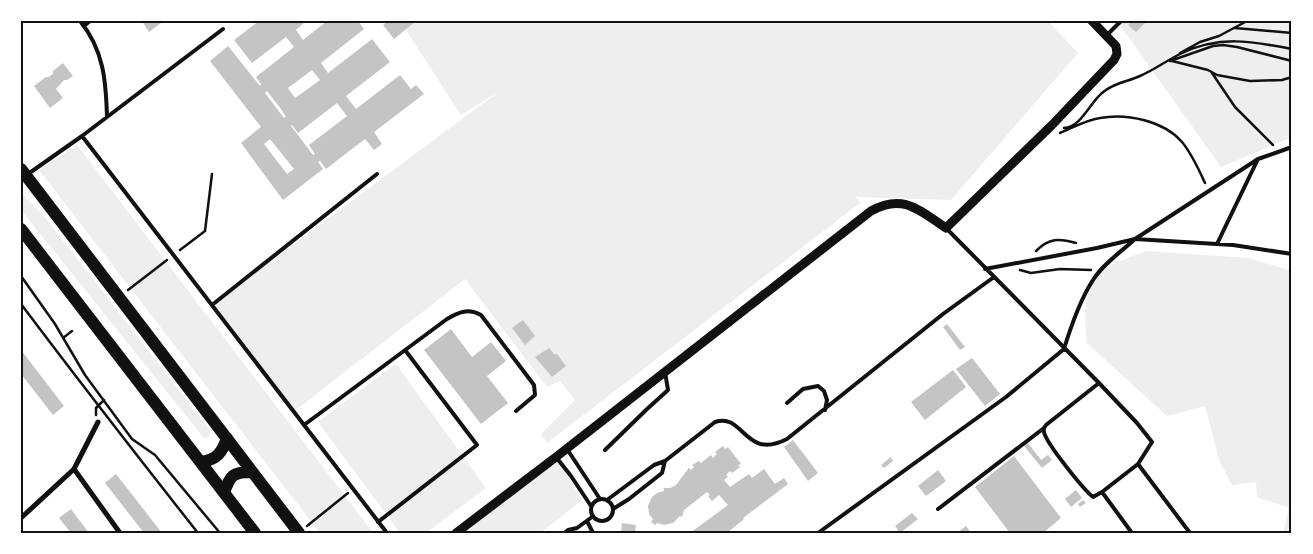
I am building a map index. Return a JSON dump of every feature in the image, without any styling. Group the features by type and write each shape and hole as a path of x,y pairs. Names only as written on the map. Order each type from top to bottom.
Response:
{"main road":[{"path":"24,172 299,532"},
{"path":"21,230 255,533"},
{"path":"202,462 219,456 227,438"},
{"path":"224,493 232,476 240,472 252,472"}],"street":[{"path":"456,533 877,208 888,203 903,204 926,214 946,228 1052,125 1114,60 1117,49 1114,43 1092,21"},
{"path":"21,518 74,469 98,422"},
{"path":"74,469 120,533"}],"lane":[{"path":"80,21 96,46 103,66 107,117"},
{"path":"84,26 90,21"},
{"path":"1107,36 1121,21"},
{"path":"24,172 82,136 223,29"},
{"path":"82,136 387,533"},
{"path":"818,533 1006,397 1064,349 1072,322 1092,280 1135,239 1258,159 1292,147"},
{"path":"1217,244 1258,159"},
{"path":"212,305 377,174"},
{"path":"946,228 1099,383 1137,423 1152,442 1138,464 1095,497 1091,496 1054,450 1044,433 1044,428"},
{"path":"986,269 1135,239 1217,244 1266,249 1292,254"},
{"path":"665,462 662,473 613,509 611,516 606,521 598,521 592,517 590,510 595,501 600,499 607,500 654,465 665,462 715,422 721,420 730,422 757,444 776,444 787,439 943,314 994,277"},
{"path":"304,426 447,319 458,312 467,311 481,315 534,385 535,395 516,411"},
{"path":"378,522 477,445 405,350"},
{"path":"605,450 668,390 665,372"},
{"path":"938,510 1099,383"},
{"path":"787,403 803,389 818,386 824,390 827,400 825,410"},
{"path":"566,448 600,499"},
{"path":"556,457 591,506"},
{"path":"1138,464 1190,533"},
{"path":"1102,492 1132,533"},
{"path":"607,500 613,509"},
{"path":"564,533 568,530 578,530 592,517"},
{"path":"587,521 593,533"}],"path":[{"path":"1157,67 1200,42 1219,36 1246,21"},
{"path":"1234,28 1292,33"},
{"path":"1052,125 1065,128 1074,125 1107,88 1140,76 1198,47 1223,41 1244,41 1292,49"},
{"path":"1163,64 1214,46 1223,45 1292,61"},
{"path":"1171,61 1217,75 1262,82 1282,80 1292,76"},
{"path":"1211,72 1235,108 1280,152"},
{"path":"1054,136 1099,118 1119,116 1140,118 1161,126 1182,142 1200,171 1209,191"},
{"path":"123,294 205,231 212,174"},
{"path":"1006,264 1031,273 1071,268 1100,271"},
{"path":"21,276 63,338 83,372 132,439 155,455 220,533"},
{"path":"21,304 198,533"},
{"path":"63,338 72,331"},
{"path":"77,376 83,372"},
{"path":"98,422 95,411 104,400"},
{"path":"299,532 353,490"}],"shaded area":[{"path":"400,21 1048,21 1078,53 951,200 856,197 860,203 547,443 541,434 575,400 560,381 547,387 465,279 293,412 212,305 501,90 461,115"},
{"path":"1117,21 1292,21 1292,137 1221,167"},
{"path":"77,145 373,533 320,533 39,170"},
{"path":"21,193 44,216 210,430 210,435 207,438 203,437 21,210"},
{"path":"1146,251 1249,258 1292,271 1292,533 1283,533 1289,508 1257,497 1256,482 1232,485 1219,460 1205,406 1167,416 1087,343 1086,306 1089,288 1093,280 1099,272 1107,267"},
{"path":"396,364 486,488 426,533 400,533 318,422"},
{"path":"556,457 582,500 540,533 456,533"}],"building":[{"path":"142,21 159,21 161,23 149,32"},
{"path":"259,21 306,21 296,30 303,40 327,21 358,21 364,29 321,63 328,73 372,39 390,62 346,96 356,109 400,75 411,89 416,85 424,94 374,132 382,144 374,150 365,139 326,169 320,161 318,162 323,169 283,200 241,143 261,127 210,61 228,46 260,86 261,84 256,77 294,47 286,37 252,63 234,40","holes":["312,70 320,80 295,98 288,88","267,91 286,117 284,118 265,93","337,103 347,116 309,145 315,154 313,155 292,125 298,133","270,139 294,169 287,174 264,144"]},
{"path":"388,21 416,21 394,39 383,25"},
{"path":"1132,21 1147,21 1136,32 1128,25"},
{"path":"63,63 73,76 64,80 56,89 63,98 50,108 34,86 53,74 53,71"},
{"path":"523,320 535,336 525,345 512,328"},
{"path":"947,324 965,347 960,350 943,327"},
{"path":"451,329 472,357 491,342 506,361 487,376 508,403 481,424 424,350"},
{"path":"549,348 554,354 557,354 566,366 552,377 535,357"},
{"path":"21,350 64,406 53,415 21,374"},
{"path":"972,358 1000,394 985,406 956,369"},
{"path":"953,370 966,387 925,420 911,402"},
{"path":"793,440 818,473 808,481 784,447"},
{"path":"1028,443 1041,460 1048,455 1052,460 1042,468 1024,446"},
{"path":"723,446 725,449 728,447 741,464 732,473 730,471 726,475 728,477 724,480 730,487 749,474 752,478 764,469 775,484 784,478 788,484 743,518 727,533 690,533 728,505 719,495 712,501 707,492 684,510 682,517 680,516 673,523 664,525 657,523 655,525 651,522 653,519 649,514 648,506 652,497 664,491 664,488 676,485 689,468 691,470 694,467 692,465 699,461 701,463 711,455 713,458 717,454 715,452"},
{"path":"1014,456 1061,518 1043,533 1010,533 975,487"},
{"path":"891,457 893,461 884,468 881,465"},
{"path":"938,470 946,481 926,496 918,486"},
{"path":"116,474 162,533 144,533 105,483"},
{"path":"1076,490 1082,498 1071,507 1065,499"},
{"path":"1083,500 1086,503 1080,507 1078,504"},
{"path":"71,509 89,533 71,533 59,518"},
{"path":"912,513 918,519 900,533 895,526"},
{"path":"622,523 636,525 635,533 621,533"},
{"path":"966,526 971,533 957,533"}]}
